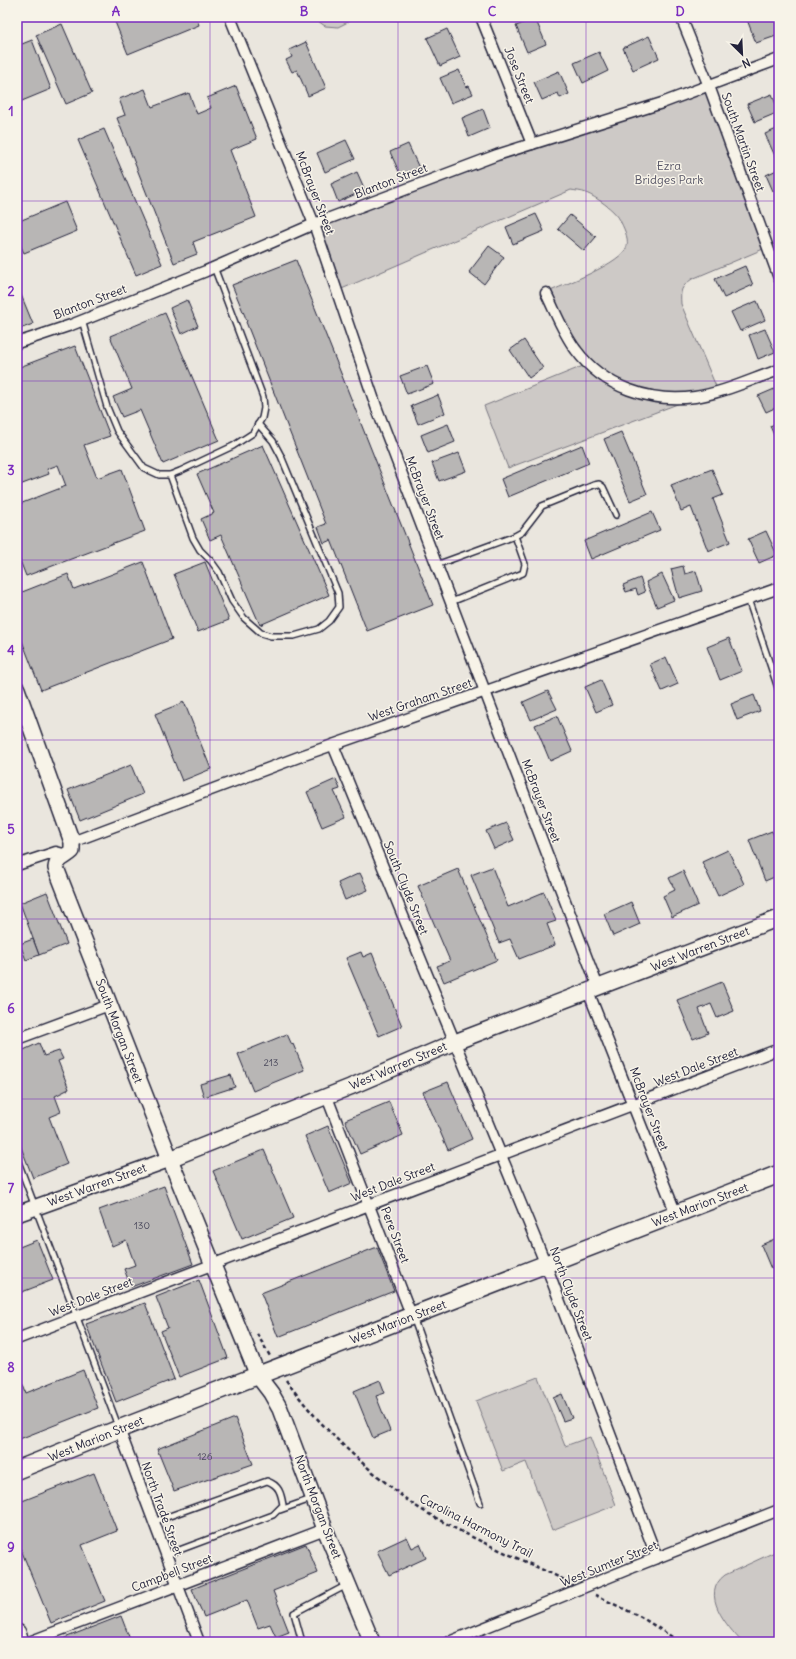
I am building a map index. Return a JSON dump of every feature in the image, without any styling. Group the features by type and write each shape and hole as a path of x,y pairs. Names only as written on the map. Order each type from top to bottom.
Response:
{"main road":[{"name":"West Marion Street","path":"17,1470 119,1429 779,1174"},
{"path":"17,1633 20,1642"}],"street":[{"name":"McBrayer Street","path":"230,17 314,224 377,409 485,692 593,989 633,1104 676,1214"},
{"name":"Jose Street","path":"481,17 532,144"},
{"name":"South Martin Street","path":"681,17 709,86 779,278"},
{"name":"Blanton Street","path":"17,343 82,320 214,267 314,224 497,155 662,103 779,59"},
{"path":"546,293 576,349 588,364 606,378 624,388 650,396 664,398 696,397 779,370"},
{"name":"West Graham Street","path":"17,865 70,848 333,745 779,588"},
{"path":"17,689 70,848"},
{"name":"South Clyde Street","path":"333,745 455,1042"},
{"name":"South Morgan Street","path":"70,848 56,863 56,868 170,1159 258,1376"},
{"name":"West Warren Street","path":"17,1214 170,1159 327,1097 455,1042 779,918"},
{"path":"17,1039 109,1005"},
{"name":"North Clyde Street","path":"455,1042 546,1264 657,1558"},
{"name":"West Dale Street","path":"17,1339 779,1049"},
{"name":"Pere Street","path":"327,1097 412,1316"},
{"name":"North Morgan Street","path":"258,1376 271,1393 280,1409 325,1529 372,1642"},
{"name":"North Trade Street","path":"119,1429 199,1642"},
{"name":"West Sumter Street","path":"449,1642 779,1510"},
{"name":"Campbell Street","path":"29,1642 325,1529"}],"lane":[{"path":"82,320 107,407 117,431 144,468 158,475 180,471 233,446 252,433 262,418 264,408 263,398 214,267"},
{"path":"170,474 193,538 200,550 215,566 232,601 244,618 261,633 272,636 294,636 319,629 329,621 339,607 338,593 281,456 272,441 258,424"},
{"path":"436,564 515,536 522,532 542,506 594,485 599,484 603,487 616,515"},
{"path":"451,602 524,573 525,564 515,536"},
{"path":"748,599 779,691"},
{"path":"17,1159 119,1429"},
{"path":"412,1316 480,1503"},
{"path":"153,1522 267,1480 274,1483 278,1487 283,1505 279,1511"},
{"path":"166,1554 273,1515 279,1511 313,1498"},
{"path":"302,1642 294,1613 348,1585"}],"path":[{"name":"Carolina Harmony Trail","path":"277,1368 299,1398 333,1437 368,1468 413,1504 459,1530 571,1583"},
{"path":"592,1593 641,1617 680,1642"}],"green space":[{"path":"312,17 358,17 338,27 325,26"},
{"name":"Ezra Bridges Park","path":"709,86 768,247 692,279 682,289 681,304 718,391 696,397 508,468 484,406 588,364 546,293 591,273 623,253 627,246 627,239 618,216 605,204 595,198 584,192 571,190 337,291 314,224"},
{"path":"538,1377 565,1446 590,1437 616,1505 552,1530 526,1462 503,1471 476,1401"},
{"path":"779,1550 779,1642 742,1642 723,1619 718,1610 715,1600 715,1591 718,1583 725,1575"}],"building":[{"path":"113,17 196,17 199,25 128,54"},
{"path":"746,17 778,17 779,35 756,43"},
{"path":"535,18 546,44 527,52 516,26"},
{"path":"62,24 92,93 66,104 36,35"},
{"path":"447,29 460,57 440,66 427,38"},
{"path":"649,36 659,58 633,70 623,48"},
{"path":"32,40 51,89 17,103 17,46"},
{"path":"306,42 326,88 308,96 297,70 292,72 286,60 292,57 289,50"},
{"path":"599,52 608,71 583,83 574,63"},
{"path":"459,70 466,87 469,86 473,94 451,103 440,78"},
{"path":"559,71 569,94 560,98 558,93 542,100 534,82"},
{"path":"236,86 257,139 230,150 256,217 193,242 197,254 174,263 117,118 125,115 119,99 145,89 152,107 189,93 197,114 211,108 207,98"},
{"path":"772,94 779,112 755,122 747,104"},
{"path":"483,109 490,128 469,137 462,118"},
{"path":"779,128 779,154 775,156 765,134"},
{"path":"104,129 162,264 136,275 78,140"},
{"path":"346,140 355,159 325,172 317,153"},
{"path":"408,144 419,168 401,176 390,152"},
{"path":"779,169 779,189 773,191 766,175"},
{"path":"357,172 365,190 338,202 331,184"},
{"path":"65,202 77,231 24,253 17,238 17,222"},
{"path":"536,214 544,231 513,244 506,227"},
{"path":"570,215 596,237 584,251 558,229"},
{"path":"489,246 504,257 484,284 469,272"},
{"path":"296,260 433,605 367,631 331,540 324,543 318,527 326,524 232,285"},
{"path":"745,266 753,285 724,298 715,279"},
{"path":"17,285 33,324 17,330"},
{"path":"187,300 198,326 181,334 170,308"},
{"path":"757,301 765,320 740,331 731,312"},
{"path":"165,313 219,440 163,464 140,410 122,417 113,397 132,389 110,336"},
{"path":"765,329 775,352 758,359 749,335"},
{"path":"524,340 543,368 529,378 510,350"},
{"path":"75,346 110,436 84,445 97,478 122,469 145,531 26,576 17,553 17,505 66,486 58,465 47,469 49,474 17,486 17,368"},
{"path":"427,366 434,384 407,394 400,376"},
{"path":"779,387 779,406 766,412 758,396"},
{"path":"438,395 445,413 418,424 411,406"},
{"path":"779,422 779,441 777,442 770,426"},
{"path":"448,424 455,442 428,453 421,435"},
{"path":"621,432 647,494 630,501 604,439"},
{"path":"263,445 329,595 260,625 221,535 210,540 201,519 214,513 197,474"},
{"path":"582,445 589,463 508,497 501,479"},
{"path":"459,453 466,471 439,481 432,463"},
{"path":"712,469 723,495 713,499 730,542 708,551 691,507 681,511 671,485"},
{"path":"652,512 660,530 591,559 584,541"},
{"path":"766,531 777,555 759,563 748,539"},
{"path":"143,562 172,639 41,690 17,628 17,594 68,574 74,589"},
{"path":"205,562 229,620 198,632 174,574"},
{"path":"683,566 685,574 696,571 702,591 679,598 671,569"},
{"path":"662,574 674,600 657,607 646,582"},
{"path":"640,578 645,592 638,595 636,589 626,592 623,585"},
{"path":"729,638 742,671 720,680 707,647"},
{"path":"666,657 678,684 662,691 650,664"},
{"path":"601,680 612,705 596,712 585,687"},
{"path":"548,691 557,709 531,720 523,702"},
{"path":"754,695 760,711 737,720 731,704"},
{"path":"184,702 211,769 182,781 155,714"},
{"path":"557,716 572,751 550,761 535,725"},
{"path":"131,765 143,794 80,820 68,790"},
{"path":"336,779 340,789 334,791 346,817 322,827 307,792"},
{"path":"506,823 514,840 494,849 486,831"},
{"path":"772,831 779,847 779,875 765,881 749,840"},
{"path":"728,850 744,884 718,896 702,862"},
{"path":"492,867 508,907 544,892 556,921 547,924 555,945 519,959 510,939 499,943 471,875"},
{"path":"458,869 497,960 444,982 437,966 450,961 418,886"},
{"path":"683,871 698,905 672,917 663,896 675,890 669,878"},
{"path":"360,873 368,890 345,900 338,883"},
{"path":"47,892 67,944 39,955 20,903"},
{"path":"631,902 640,924 613,936 604,914"},
{"path":"33,939 39,955 26,960 20,944"},
{"path":"361,952 363,957 372,953 402,1026 379,1036 346,958"},
{"path":"722,982 734,1011 717,1018 711,1004 699,1009 708,1033 693,1039 677,1000"},
{"path":"287,1034 304,1070 253,1091 238,1054"},
{"path":"39,1043 44,1056 59,1051 63,1059 58,1061 69,1089 55,1096 61,1112 49,1117 67,1164 33,1178 17,1137 17,1053"},
{"path":"231,1075 235,1087 204,1097 200,1084"},
{"path":"448,1082 472,1139 448,1150 423,1092"},
{"path":"389,1102 403,1135 360,1154 345,1120"},
{"path":"328,1126 352,1183 329,1193 305,1136"},
{"path":"264,1150 293,1218 242,1239 213,1171"},
{"path":"164,1186 193,1264 131,1287 124,1269 135,1265 126,1240 112,1246 99,1210"},
{"path":"779,1237 779,1265 771,1269 761,1245"},
{"path":"37,1240 53,1280 17,1294 17,1248"},
{"path":"377,1247 394,1291 278,1337 261,1293"},
{"path":"199,1280 228,1358 179,1377 161,1331 168,1328 156,1297"},
{"path":"145,1303 174,1379 116,1402 86,1324"},
{"path":"17,1369 26,1393 83,1370 98,1408 17,1440"},
{"path":"380,1380 385,1393 376,1396 390,1431 373,1438 354,1391"},
{"path":"562,1394 572,1418 563,1421 553,1398"},
{"path":"235,1418 253,1464 174,1491 157,1449"},
{"path":"94,1473 117,1531 82,1545 105,1601 51,1623 17,1540 17,1503"},
{"path":"407,1537 412,1548 420,1544 426,1558 389,1575 377,1551"},
{"path":"306,1544 318,1573 273,1591 289,1632 276,1637 270,1624 258,1628 247,1600 204,1617 192,1589"},
{"path":"121,1616 131,1642 63,1642 62,1639"}]}
